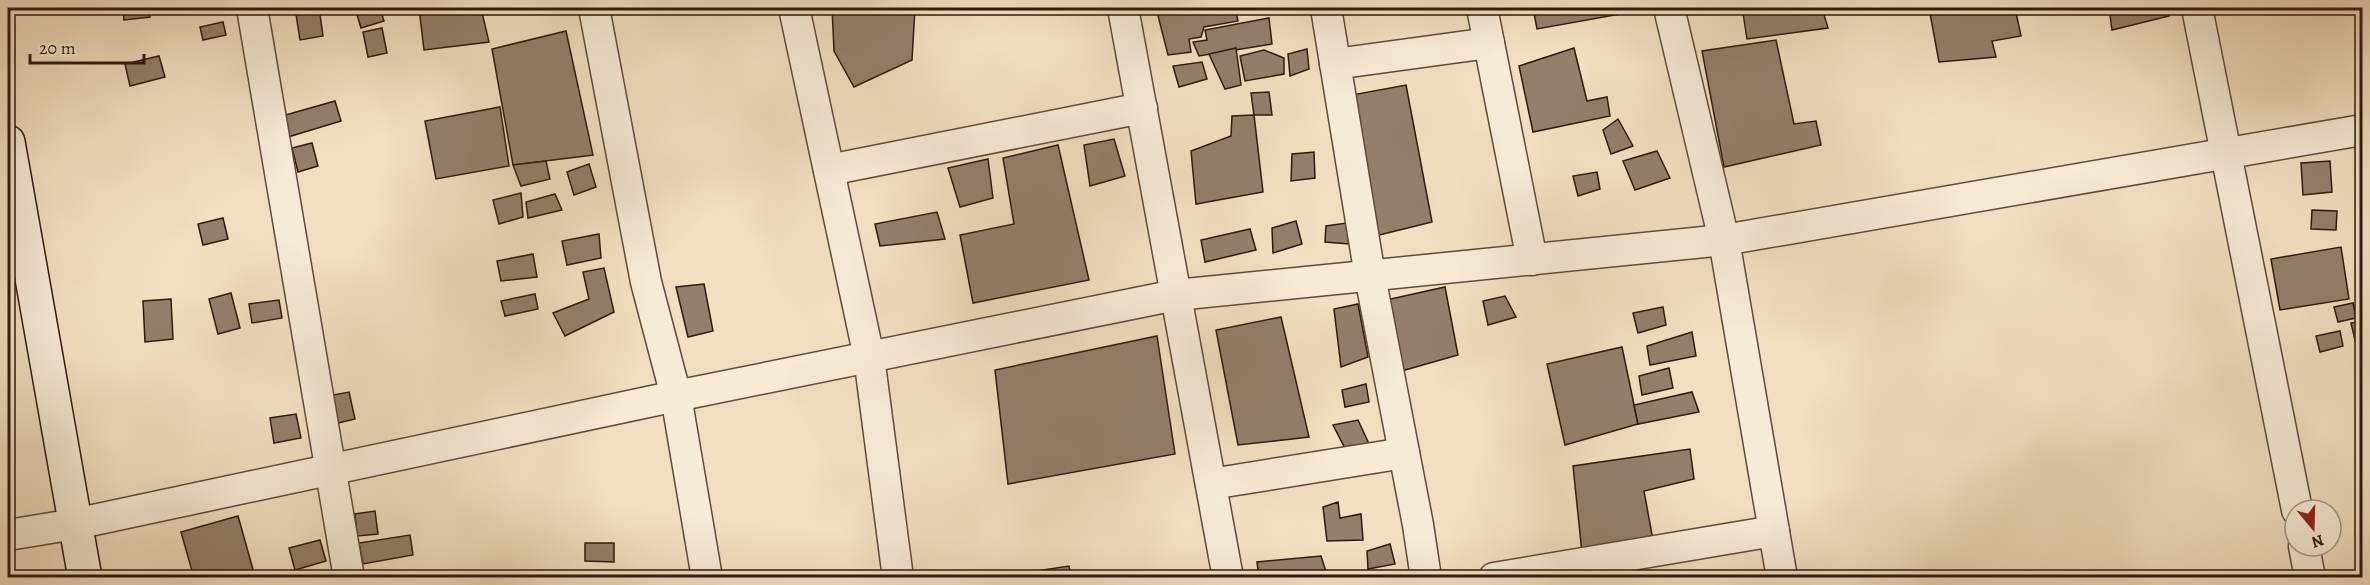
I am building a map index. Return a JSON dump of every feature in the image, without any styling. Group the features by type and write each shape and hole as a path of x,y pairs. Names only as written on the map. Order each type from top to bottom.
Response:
{"street":[{"path":"252,8 349,578"},
{"path":"594,8 646,282 676,396 707,578"},
{"path":"794,8 869,357 898,578"},
{"path":"1123,8 1228,578"},
{"path":"1326,8 1370,276 1426,578"},
{"path":"1482,8 1532,260"},
{"path":"1669,8 1724,240 1782,578"},
{"path":"2197,8 2295,498"},
{"path":"1335,64 1489,44"},
{"path":"829,170 1142,108"},
{"path":"8,535 75,524 676,396 1176,295 1724,240 2362,130"},
{"path":"8,142 86,578"},
{"path":"1211,484 1404,453"},
{"path":"1494,578 1774,531"},
{"path":"2306,558 2310,578"}],"building":[{"path":"123,8 149,8 150,17 124,20"},
{"path":"295,8 319,8 323,36 300,40"},
{"path":"355,8 380,8 384,21 361,28"},
{"path":"419,8 481,8 489,42 424,50"},
{"path":"832,8 915,8 912,60 854,87 834,51"},
{"path":"1156,8 1235,8 1238,21 1204,27 1201,37 1189,39 1191,52 1168,55"},
{"path":"1533,8 1631,8 1632,12 1537,29"},
{"path":"1789,8 1822,8 1828,28 1747,39 1743,13"},
{"path":"1929,8 2015,8 2021,36 1992,41 1996,57 1939,62"},
{"path":"2109,8 2166,8 2169,16 2112,30"},
{"path":"1269,18 1272,44 1199,56 1193,42 1207,40 1205,30"},
{"path":"223,22 226,35 203,40 200,27"},
{"path":"382,28 387,53 368,57 363,32"},
{"path":"566,31 593,155 513,165 492,49"},
{"path":"1776,40 1794,124 1816,121 1821,145 1724,167 1702,51"},
{"path":"1236,48 1241,85 1225,89 1209,54"},
{"path":"1574,48 1587,101 1607,97 1610,116 1533,132 1519,66"},
{"path":"1307,49 1309,69 1290,76 1288,54"},
{"path":"1264,50 1284,58 1284,74 1245,81 1240,56"},
{"path":"159,56 165,77 130,86 125,64"},
{"path":"1202,62 1207,79 1179,87 1173,66"},
{"path":"1406,85 1432,222 1375,236 1352,95"},
{"path":"1269,92 1272,115 1254,115 1251,93"},
{"path":"335,101 341,121 288,137 282,116"},
{"path":"500,107 509,166 436,179 425,121"},
{"path":"1254,115 1263,192 1196,204 1191,151 1231,136 1232,116"},
{"path":"1618,119 1633,146 1611,154 1603,130"},
{"path":"1114,139 1125,176 1090,186 1084,145"},
{"path":"312,143 318,166 298,172 292,148"},
{"path":"1058,145 1089,280 973,303 960,235 1014,224 1003,158"},
{"path":"1657,151 1670,178 1635,190 1623,161"},
{"path":"1314,152 1315,178 1291,181 1292,154"},
{"path":"988,159 993,198 960,207 948,168"},
{"path":"546,161 550,179 521,186 513,165"},
{"path":"2330,161 2332,192 2303,195 2301,163"},
{"path":"589,164 596,187 574,195 567,172"},
{"path":"1597,172 1600,189 1578,196 1573,176"},
{"path":"521,193 523,217 499,224 493,200"},
{"path":"555,194 562,210 528,218 526,202"},
{"path":"2312,210 2337,211 2336,230 2311,229"},
{"path":"937,212 945,239 880,246 875,224"},
{"path":"223,218 228,239 203,245 198,224"},
{"path":"1296,221 1302,244 1273,253 1272,228"},
{"path":"1347,223 1349,244 1325,242 1326,226"},
{"path":"1250,229 1256,250 1205,262 1201,240"},
{"path":"599,234 601,258 567,265 562,241"},
{"path":"2341,247 2349,299 2280,310 2271,259"},
{"path":"533,254 537,277 501,281 497,261"},
{"path":"604,268 614,312 565,336 553,313 589,299 583,272"},
{"path":"704,284 713,331 688,337 676,287"},
{"path":"1445,287 1458,355 1398,372 1386,300"},
{"path":"231,293 240,328 218,334 209,299"},
{"path":"535,294 538,309 505,316 501,301"},
{"path":"1505,296 1516,317 1488,325 1483,301"},
{"path":"171,299 173,339 145,342 143,301"},
{"path":"279,300 282,318 252,323 249,304"},
{"path":"2353,303 2356,318 2338,322 2334,307"},
{"path":"1358,304 1368,357 1341,367 1334,309"},
{"path":"1663,307 1666,325 1638,333 1633,313"},
{"path":"1281,317 1309,437 1238,445 1216,330"},
{"path":"2362,321 2362,369 2351,323"},
{"path":"2340,331 2343,346 2320,352 2316,336"},
{"path":"1692,332 1696,356 1650,365 1647,346"},
{"path":"1157,336 1175,454 1008,484 995,370"},
{"path":"1622,347 1638,424 1565,445 1547,364"},
{"path":"1669,368 1673,388 1642,395 1639,376"},
{"path":"1366,384 1369,402 1345,407 1342,390"},
{"path":"349,392 355,419 338,423 333,395"},
{"path":"1692,392 1699,412 1638,424 1634,405"},
{"path":"296,414 301,438 274,443 270,418"},
{"path":"1358,420 1370,446 1347,452 1333,425"},
{"path":"1690,449 1694,479 1644,491 1653,540 1582,553 1573,466"},
{"path":"1338,502 1340,518 1361,514 1363,540 1327,541 1323,507"},
{"path":"375,511 378,534 357,536 355,514"},
{"path":"238,516 254,573 238,578 194,578 181,532"},
{"path":"410,535 413,555 363,564 359,543"},
{"path":"320,540 326,561 295,570 289,548"},
{"path":"585,543 614,543 614,562 585,561"},
{"path":"1390,544 1395,564 1368,569 1367,551"},
{"path":"1321,556 1328,578 1259,578 1257,562"},
{"path":"1069,566 1071,578 989,578"}]}
